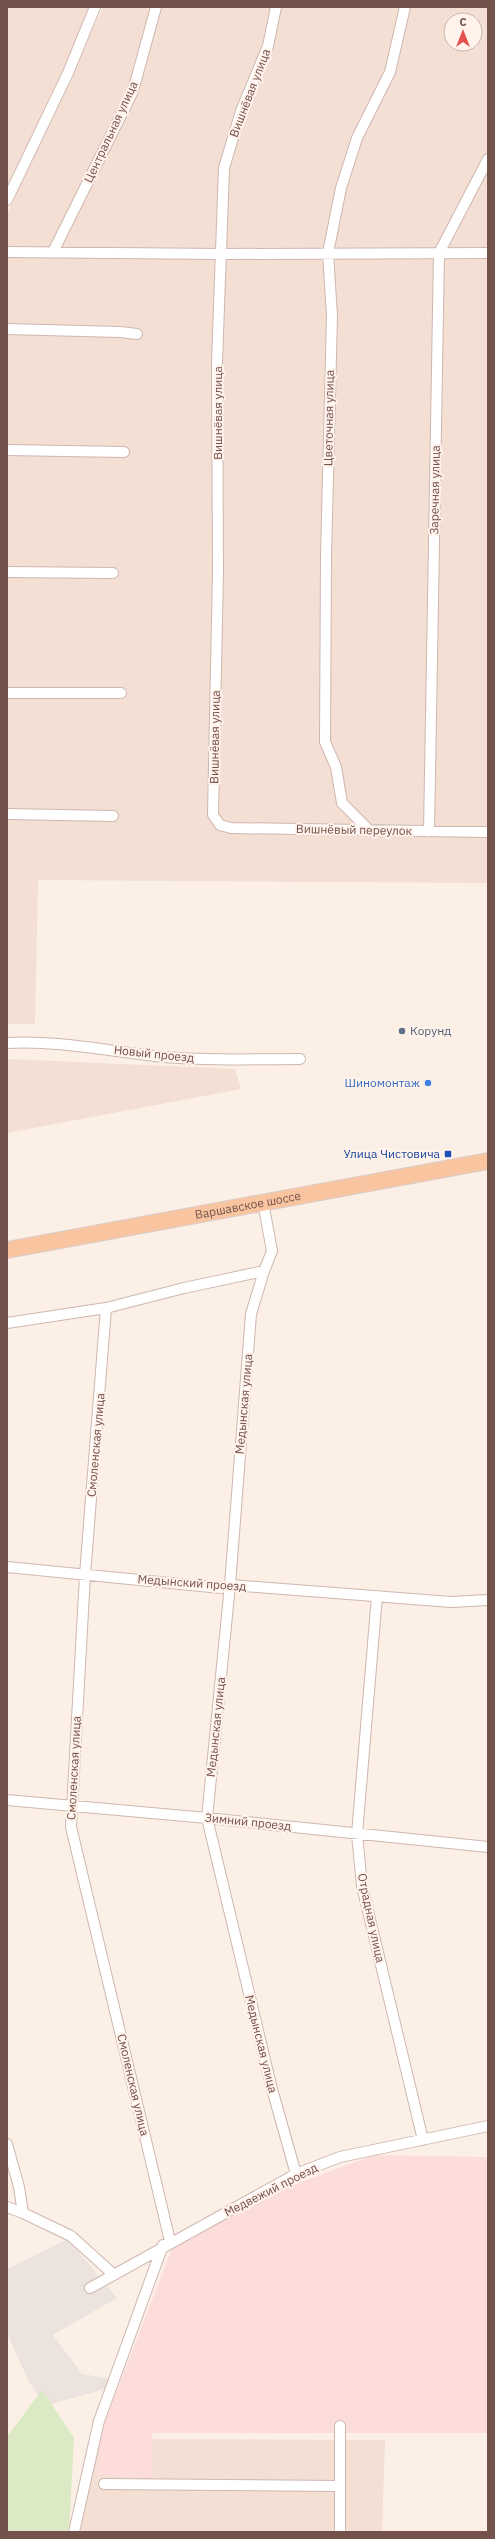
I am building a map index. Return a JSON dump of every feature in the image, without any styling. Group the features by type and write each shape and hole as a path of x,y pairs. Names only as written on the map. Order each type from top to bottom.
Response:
{"main road":[{"name":"Варшавское шоссе","path":"7,1250 488,1161"}],"street":[{"path":"7,200 68,73 95,7"},
{"name":"Центральная улица","path":"53,252 133,91 156,7"},
{"name":"Вишнёвая улица","path":"220,825 213,815 218,571 217,362 224,168 241,111 268,46 276,7"},
{"name":"Цветочная улица","path":"368,829 342,803 336,767 325,742 326,557 332,316 328,253 341,188 357,138 390,72 405,7"},
{"name":"Заречная улица","path":"430,832 439,253 488,160"},
{"path":"7,252 221,254 488,253"},
{"path":"7,329 120,332 137,334"},
{"path":"7,450 124,452"},
{"path":"7,572 113,573"},
{"path":"7,693 120,693"},
{"path":"7,814 113,816"},
{"name":"Вишнёвый переулок","path":"220,825 231,828 488,832"},
{"name":"Новый проезд","path":"7,1043 26,1042 78,1046 163,1056 229,1060 300,1059"},
{"name":"Медынская улица","path":"263,1202 272,1251 264,1271 251,1314 230,1585 207,1818 272,2089 296,2174"},
{"path":"7,1323 106,1308 184,1288 264,1271"},
{"name":"Смоленская улица","path":"106,1308 85,1575 71,1827 167,2243"},
{"name":"Медынский проезд","path":"7,1567 220,1588 230,1585 451,1602 488,1600"},
{"name":"Отрадная улица","path":"377,1596 357,1834 362,1886 423,2140"},
{"name":"Зимний проезд","path":"7,1800 207,1818 488,1847"},
{"name":"Медвежий проезд","path":"90,2288 167,2243 296,2174 340,2157 488,2126"},
{"path":"7,2144 19,2187 23,2213"},
{"path":"7,2206 71,2236 113,2274"},
{"path":"74,2532 99,2421 167,2243"},
{"path":"340,2426 340,2532"},
{"path":"104,2484 340,2486"}],"shaded area":[{"path":"7,7 89,7 51,102 7,189"},
{"path":"103,7 488,7 488,883 38,880 35,1024 7,1024 7,214"},
{"path":"7,1059 235,1069 241,1089 7,1133"},
{"path":"374,2155 488,2157 488,2433 152,2433 153,2478 97,2475 101,2432 173,2246 266,2195"},
{"path":"68,2239 117,2298 53,2335 82,2374 111,2379 108,2388 45,2406 28,2380 7,2333 7,2269"},
{"path":"94,2439 385,2440 382,2532 78,2532"}],"green space":[{"path":"42,2390 74,2438 69,2532 7,2532 7,2437"}],"place":[{"name":"Корунд","path":"402,1031"},
{"name":"Шиномонтаж","path":"428,1083"},
{"name":"Улица Чистовича","path":"448,1154"}]}
